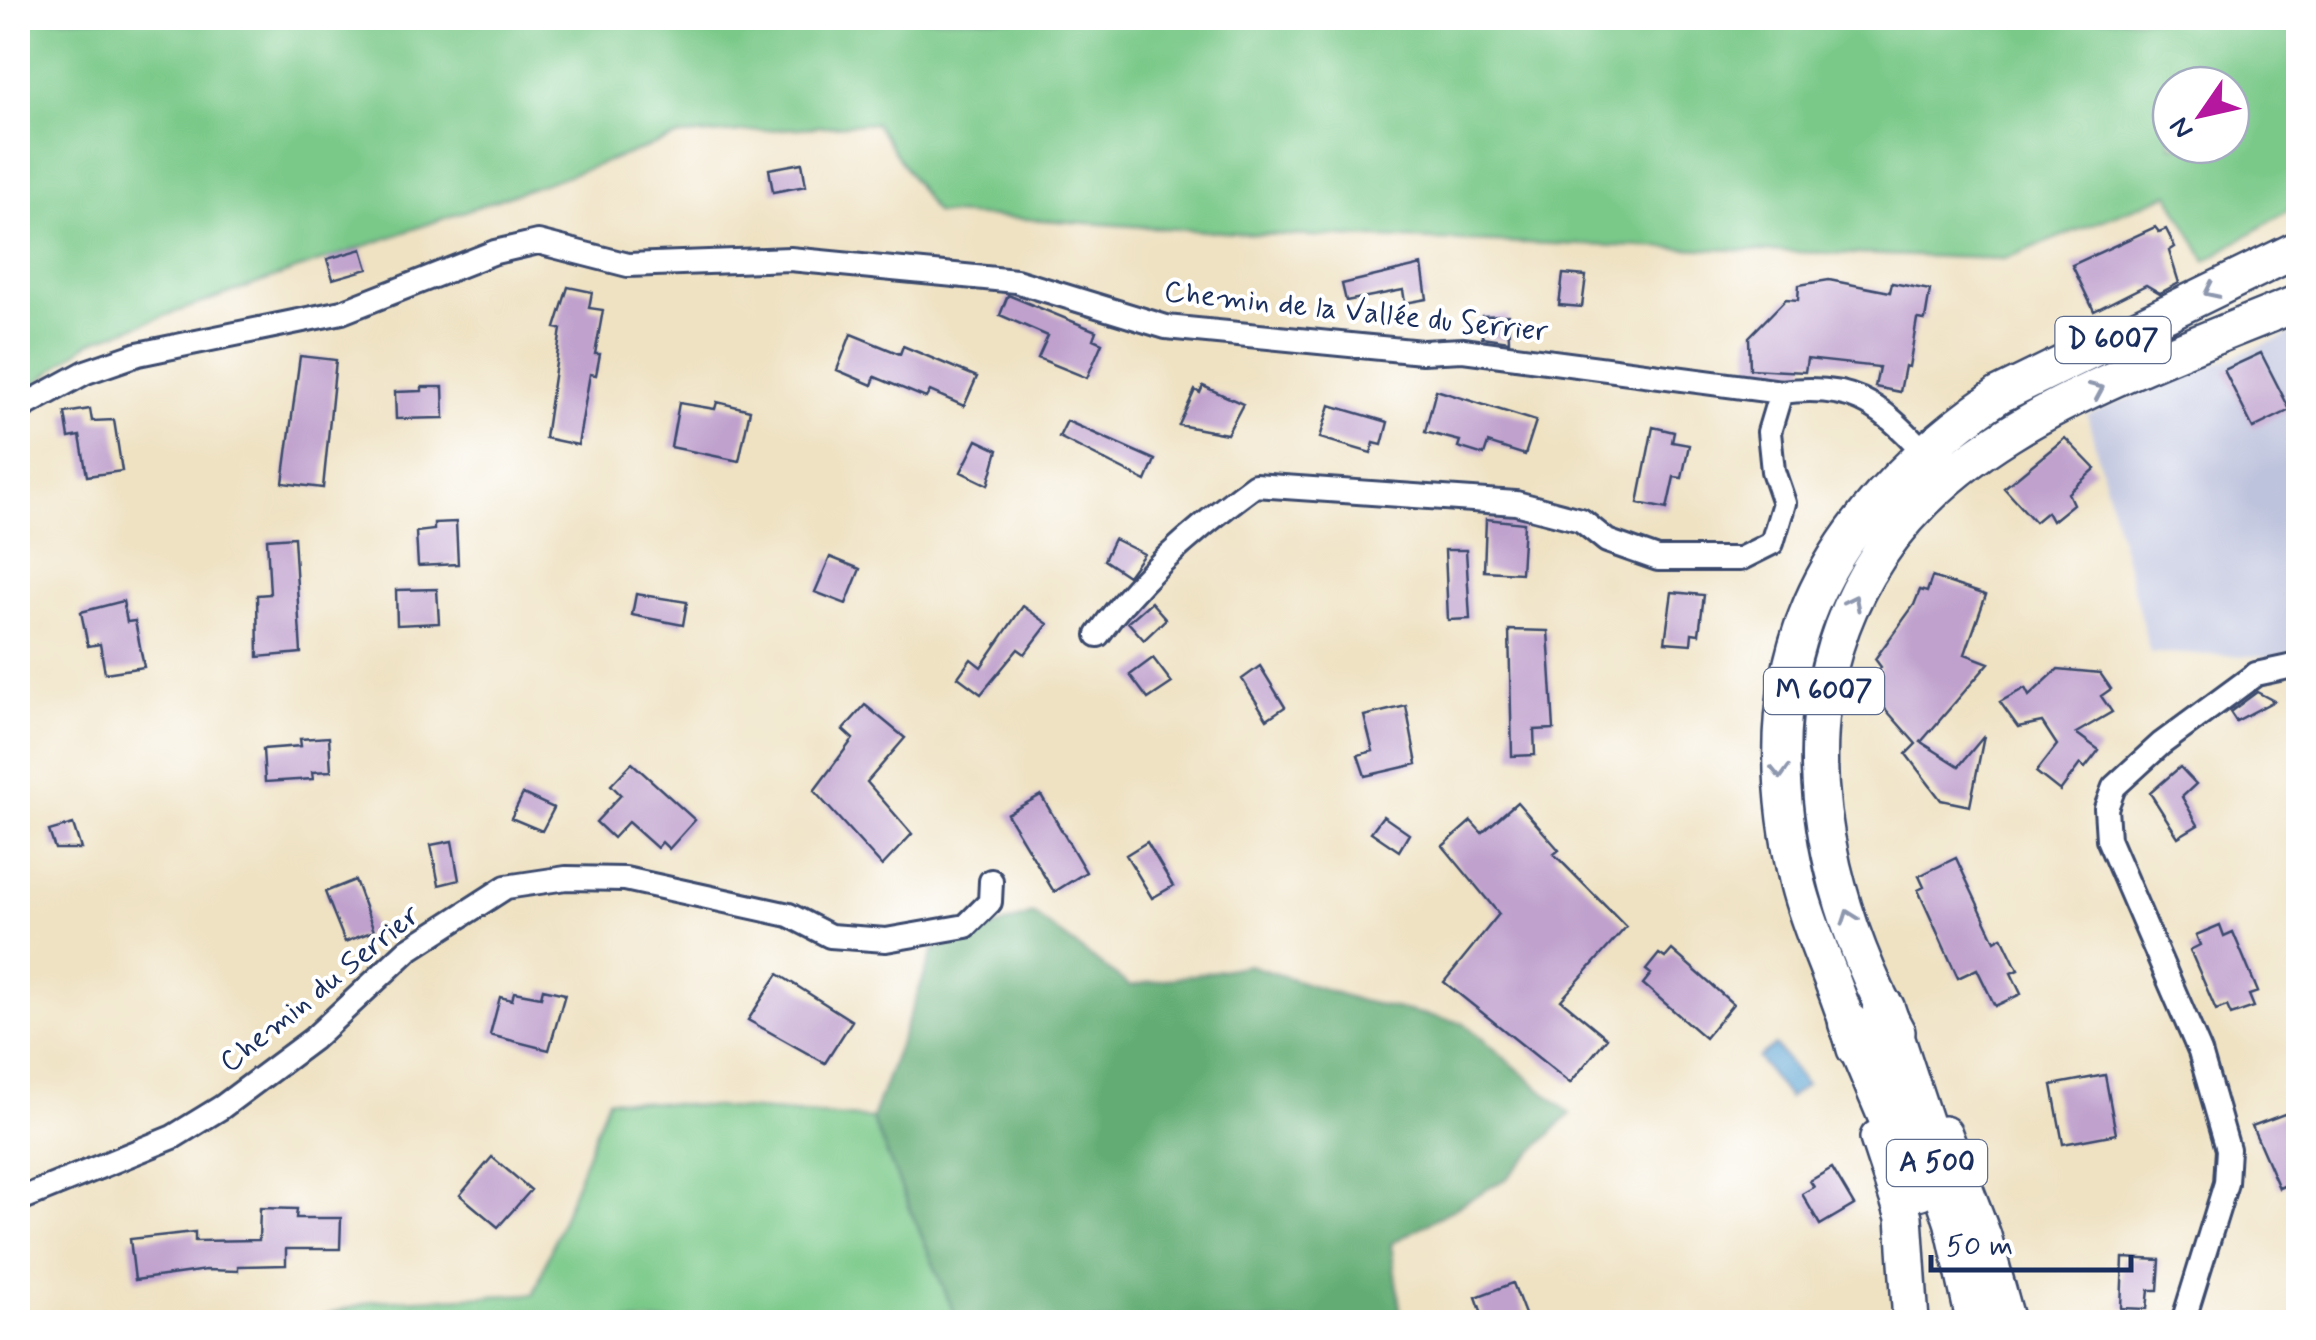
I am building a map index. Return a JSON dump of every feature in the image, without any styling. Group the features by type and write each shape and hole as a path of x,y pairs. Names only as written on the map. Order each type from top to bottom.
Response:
{"highway":[{"name":"A 500","path":"1866,1016 1924,1202 1953,1322"},
{"name":"A 500","path":"1866,1016 1955,1222 1978,1322"}],"main road":[{"name":"D 6007","path":"1928,447 1999,395 2298,249"},
{"name":"D 6007","path":"2010,433 2298,303"},
{"name":"M 6007","path":"1911,1322 1904,1217 1874,1126 1866,1016 1823,826 1819,780 1823,695 1844,622 1885,548 1912,513 1957,471 2010,433"},
{"name":"M 6007","path":"1928,447 1858,526 1807,608 1784,700 1780,785 1799,888 1866,1016 1925,1085 1958,1168 2006,1322"}],"street":[{"name":"Chemin de la Vallée du Serrier","path":"18,409 86,372 138,354 342,312 494,252 538,242 628,264 790,259 1016,281 1166,327 1422,352 1463,350 1781,392 1821,387 1850,394 1886,411 1928,447"},
{"path":"1098,635 1115,611 1168,560 1255,485 1516,503 1581,520 1608,541 1658,559 1740,559 1772,544 1784,504 1773,471 1769,432 1781,392"},
{"path":"2183,1322 2226,1184 2228,1149 2200,1052 2108,839 2106,808 2114,787 2218,700 2256,674 2298,665"},
{"name":"Chemin du Serrier","path":"18,1200 173,1137 222,1107 313,1039 408,950 506,886 566,878 625,879 789,915 830,936 886,940 966,926 990,902 992,881"}],"shaded area":[{"path":"2298,331 2298,651 2275,657 2150,653 2087,415"}],"green space":[{"path":"18,18 2298,18 2298,204 2206,261 2169,194 2004,259 1253,234 935,213 875,123 680,136 90,342 18,397"},
{"path":"1033,914 1130,986 1249,965 1361,1001 1464,1023 1570,1114 1507,1178 1391,1244 1402,1322 958,1322 872,1119 934,949"},
{"path":"608,1099 872,1119 958,1322 302,1322 374,1301 534,1294"}],"water":[{"path":"1775,1045 1806,1085 1788,1098 1758,1058"}],"building":[{"path":"802,163 806,186 773,192 769,169"},
{"path":"2155,227 2159,232 2166,229 2175,247 2169,251 2179,283 2160,293 2146,285 2094,311 2072,265"},
{"path":"362,249 368,269 333,279 327,259"},
{"path":"1422,265 1427,299 1405,303 1403,290 1346,301 1342,284"},
{"path":"1563,274 1586,276 1582,307 1559,305"},
{"path":"1829,280 1890,292 1892,283 1930,290 1925,320 1917,319 1909,367 1905,366 1900,392 1875,387 1879,367 1807,359 1805,372 1750,369 1749,337 1786,299 1798,300 1799,285"},
{"path":"568,287 592,292 589,308 603,310 595,354 600,354 596,375 590,374 578,445 545,438 561,329 555,328"},
{"path":"1008,295 1096,331 1093,339 1102,343 1087,378 1038,358 1048,336 1000,315"},
{"path":"1508,315 1509,341 1482,337 1482,316"},
{"path":"851,334 900,354 903,346 977,377 964,406 930,391 926,398 875,377 872,385 837,370"},
{"path":"2261,353 2290,410 2253,428 2224,370"},
{"path":"300,356 336,360 323,488 283,483"},
{"path":"1203,386 1243,404 1227,434 1179,425 1195,390 1200,393"},
{"path":"422,387 443,387 444,418 396,419 395,392 422,391"},
{"path":"1436,390 1536,421 1525,455 1488,443 1484,455 1458,447 1460,441 1425,432"},
{"path":"717,402 750,410 739,461 671,447 679,403 715,409"},
{"path":"1330,405 1388,422 1382,445 1374,443 1371,453 1320,438"},
{"path":"90,409 92,421 114,420 122,471 87,476 80,436 69,438 65,413"},
{"path":"1067,421 1155,460 1146,481 1059,437"},
{"path":"1653,427 1674,432 1672,442 1689,445 1682,478 1674,477 1667,509 1638,503"},
{"path":"2065,438 2095,469 2068,493 2073,504 2052,521 2047,512 2035,522 2004,488"},
{"path":"977,440 998,450 988,485 961,472"},
{"path":"1486,519 1524,523 1521,573 1484,571"},
{"path":"456,522 458,564 418,566 416,532 434,530 434,523"},
{"path":"294,537 301,653 258,657 257,595 270,594 267,539"},
{"path":"1114,539 1144,554 1128,576 1104,560"},
{"path":"1445,550 1466,550 1470,619 1448,620"},
{"path":"830,557 860,569 846,604 815,592"},
{"path":"1932,577 1986,595 1965,654 1989,663 1921,742 1959,766 1984,736 1970,806 1941,800 1906,754 1916,744 1866,687 1881,667 1875,659 1914,605 1920,590 1927,592"},
{"path":"437,589 439,623 397,625 396,590"},
{"path":"1672,592 1704,595 1699,634 1692,633 1691,644 1665,642"},
{"path":"636,594 687,602 683,625 632,615"},
{"path":"123,601 127,622 135,621 144,667 105,673 100,644 88,646 81,612"},
{"path":"1151,602 1166,619 1144,640 1128,622"},
{"path":"1023,606 1048,624 1025,654 1018,649 981,694 958,677 971,659 981,667"},
{"path":"1509,630 1548,631 1554,729 1534,730 1535,755 1512,756"},
{"path":"1153,658 1172,683 1148,699 1130,675"},
{"path":"1260,666 1285,707 1267,719 1242,679"},
{"path":"2058,669 2100,673 2111,689 2101,696 2112,712 2076,733 2099,750 2085,768 2080,764 2060,791 2036,772 2057,745 2042,722 2018,727 2000,702 2025,688 2029,696"},
{"path":"2257,692 2274,701 2236,721 2230,712"},
{"path":"865,705 905,738 867,782 912,834 882,866 814,791 853,739 843,730"},
{"path":"1406,706 1417,764 1365,776 1358,755 1373,751 1364,716"},
{"path":"329,737 331,771 312,772 313,779 265,782 263,749 301,746 300,739"},
{"path":"632,763 695,820 669,849 662,842 657,848 628,822 613,838 596,822 621,795 611,785"},
{"path":"2180,767 2196,784 2182,797 2198,825 2178,837 2150,793"},
{"path":"523,794 554,808 542,831 511,818"},
{"path":"1041,795 1086,872 1054,892 1007,814"},
{"path":"1517,802 1559,850 1554,854 1626,927 1561,1000 1607,1038 1570,1083 1444,982 1499,914 1443,846 1471,821 1482,833"},
{"path":"1383,816 1409,834 1399,851 1371,832"},
{"path":"73,824 81,849 55,849 49,831"},
{"path":"452,841 459,880 439,885 431,845"},
{"path":"1147,842 1173,886 1152,898 1126,855"},
{"path":"1956,858 1995,941 2002,937 2018,970 2011,973 2021,994 1995,1006 1977,969 1958,978 1918,890 1924,887 1919,876"},
{"path":"355,880 374,931 345,942 325,892"},
{"path":"2220,925 2224,936 2233,932 2258,992 2249,995 2254,1007 2231,1015 2227,1006 2216,1010 2190,950 2200,945 2196,935"},
{"path":"1672,950 1733,1004 1705,1038 1643,984 1651,974 1646,970 1659,954 1665,958"},
{"path":"778,974 852,1021 825,1063 748,1020"},
{"path":"543,989 565,994 549,1050 490,1035 500,997 512,1000 514,992 541,997"},
{"path":"2105,1075 2116,1134 2063,1144 2052,1085"},
{"path":"2298,1109 2298,1180 2279,1188 2252,1126"},
{"path":"492,1157 531,1190 498,1227 460,1195"},
{"path":"1832,1168 1854,1205 1820,1225 1802,1194 1814,1187 1810,1181"},
{"path":"260,1208 297,1209 296,1218 341,1218 340,1249 286,1249 286,1265 238,1266 238,1271 206,1270 135,1280 130,1239 195,1232 195,1241 259,1240"},
{"path":"2123,1258 2160,1260 2158,1290 2149,1290 2147,1309 2121,1308"},
{"path":"1513,1283 1528,1322 1485,1322 1476,1297"}]}
